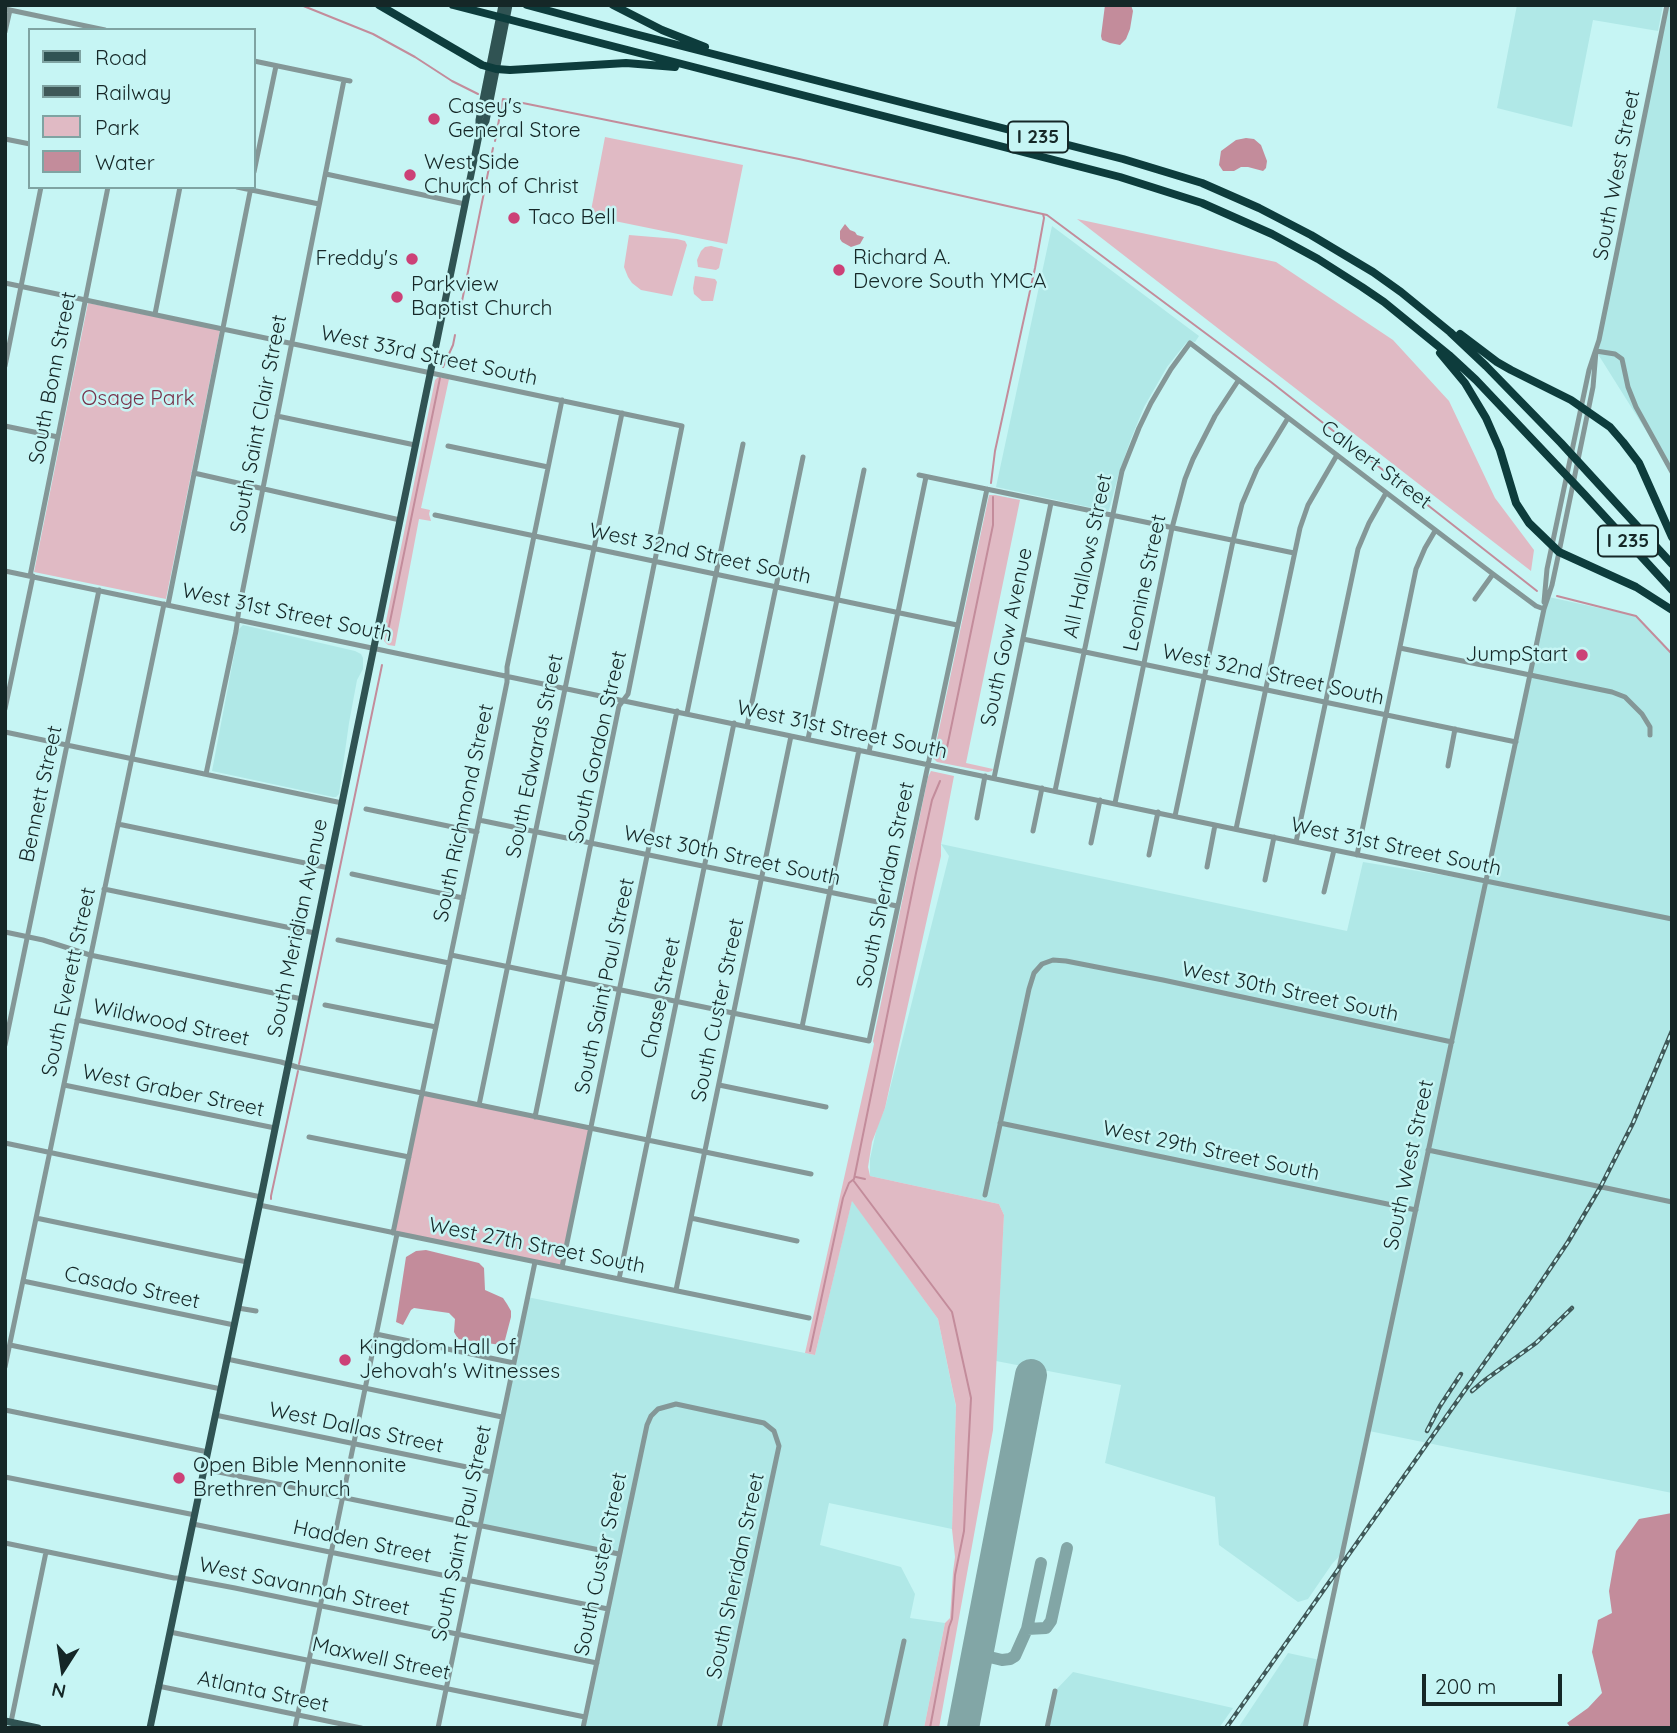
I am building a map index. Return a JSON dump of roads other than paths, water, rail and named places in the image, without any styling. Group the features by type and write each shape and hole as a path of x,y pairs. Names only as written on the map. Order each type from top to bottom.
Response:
{"highway":[{"path":"379,5 493,68 510,70 626,63 713,73"},
{"name":"I 235","path":"453,5 1120,177 1202,203 1272,234 1373,294 1414,325 1476,380 1672,590"},
{"name":"I 235","path":"527,5 1111,156 1202,183 1259,208 1373,272 1450,332 1561,443 1672,564"},
{"path":"613,5 662,30 734,59"},
{"path":"1401,292 1437,315 1497,362 1571,400 1610,427 1639,463 1672,537"},
{"path":"1414,325 1438,350 1473,395 1494,435 1516,503 1529,523 1556,550 1636,587 1672,610"}],"main road":[{"name":"South Meridian Avenue","path":"150,1728 465,204 480,135 486,121 502,5"},
{"name":"South Meridian Avenue","path":"493,68 509,5"},
{"path":"8,1721 38,1728"}],"street":[{"name":"South West Street","path":"1305,1728 1544,609 1547,569 1556,550 1585,410 1595,378 1596,351 1667,5"},
{"path":"5,33 8,9 74,27"},
{"path":"256,61 276,66 256,162"},
{"name":"South Saint Clair Street","path":"206,774 319,204 347,81 276,66"},
{"path":"5,138 28,144"},
{"path":"326,174 465,204"},
{"path":"5,366 41,189"},
{"name":"South Bonn Street","path":"5,709 108,189"},
{"path":"155,314 180,189"},
{"path":"251,189 319,204"},
{"name":"South Everett Street","path":"5,1367 131,759 194,473 251,189"},
{"name":"West 33rd Street South","path":"5,283 682,426"},
{"name":"Calvert Street","path":"1190,343 1435,531 1536,606 1544,609"},
{"name":"All Hallows Street","path":"1055,791 1122,471 1139,426 1157,392 1190,343"},
{"path":"1596,351 1615,354 1622,359 1636,407 1672,472"},
{"name":"Leonine Street","path":"1115,803 1172,528 1185,479 1215,416 1238,381"},
{"name":"South Richmond Street","path":"295,1728 562,400"},
{"name":"South Edwards Street","path":"479,1105 622,413"},
{"path":"277,416 415,445"},
{"path":"1175,816 1242,504 1252,477 1288,418"},
{"path":"5,426 58,437"},
{"name":"South Gordon Street","path":"536,1117 619,706 628,694 682,426"},
{"path":"687,713 743,444"},
{"path":"448,446 548,467"},
{"path":"1236,829 1300,528 1308,505 1337,455"},
{"path":"747,726 803,457"},
{"path":"808,739 864,470"},
{"path":"194,473 400,520"},
{"path":"869,752 922,476 1294,553"},
{"name":"South Sheridan Street","path":"802,1027 869,1041 987,489"},
{"path":"1296,842 1359,544 1386,493"},
{"name":"South Gow Avenue","path":"994,778 1051,503"},
{"name":"West 32nd Street South","path":"435,515 957,625"},
{"path":"1357,855 1418,564 1435,531"},
{"name":"West 31st Street South","path":"5,571 1672,919"},
{"path":"1475,599 1493,574"},
{"name":"Bennett Street","path":"5,1045 99,590"},
{"name":"West 32nd Street South","path":"1023,639 1516,742"},
{"path":"1400,648 1595,688 1625,697 1647,721 1650,735"},
{"name":"South Saint Paul Street","path":"562,1267 677,711"},
{"name":"Chase Street","path":"619,1279 734,723"},
{"path":"1448,766 1455,729"},
{"path":"5,732 342,803"},
{"name":"South Custer Street","path":"676,1290 791,736"},
{"path":"451,955 802,1027 859,750"},
{"path":"977,818 985,776"},
{"path":"1033,831 1042,788"},
{"path":"1091,843 1100,800"},
{"path":"366,809 477,832"},
{"path":"1149,855 1158,813"},
{"name":"West 30th Street South","path":"479,820 897,906"},
{"path":"118,824 329,868"},
{"path":"1207,867 1216,825"},
{"path":"1265,880 1274,837"},
{"path":"1324,892 1334,850"},
{"path":"352,874 463,898"},
{"path":"104,889 315,933"},
{"path":"5,932 28,936 90,955 302,999"},
{"path":"338,940 449,963"},
{"name":"West 30th Street South","path":"1000,1123 1034,973 1041,965 1053,960 1452,1042"},
{"path":"325,1005 436,1027"},
{"name":"Wildwood Street","path":"78,1020 811,1174"},
{"name":"West Graber Street","path":"64,1085 275,1129"},
{"path":"719,1085 826,1107"},
{"path":"985,1195 1000,1123"},
{"name":"West 29th Street South","path":"1000,1123 1416,1210"},
{"path":"309,1138 409,1157"},
{"path":"5,1143 261,1197"},
{"path":"1428,1150 1672,1202"},
{"name":"West 27th Street South","path":"259,1205 810,1318"},
{"path":"36,1218 247,1262"},
{"path":"691,1218 797,1241"},
{"name":"South Saint Paul Street","path":"438,1728 535,1262"},
{"name":"Casado Street","path":"23,1281 234,1325"},
{"path":"238,1308 256,1311"},
{"path":"5,1317 15,1319"},
{"path":"376,1334 514,1363"},
{"path":"10,1345 221,1389"},
{"path":"227,1359 502,1417"},
{"name":"South Custer Street","path":"583,1728 649,1419 656,1410 676,1404 755,1420 774,1431"},
{"path":"5,1410 208,1452"},
{"name":"West Dallas Street","path":"215,1415 491,1472"},
{"name":"South Sheridan Street","path":"719,1728 778,1452 774,1431"},
{"path":"204,1469 619,1554"},
{"name":"Hadden Street","path":"5,1477 331,1552 608,1609"},
{"name":"West Savannah Street","path":"5,1543 597,1663"},
{"path":"8,1721 46,1552"},
{"name":"Maxwell Street","path":"170,1632 585,1717"},
{"path":"885,1728 904,1641"},
{"name":"Atlanta Street","path":"158,1686 361,1728"},
{"path":"1047,1728 1055,1691"}],"water":[{"path":"1105,5 1131,5 1133,11 1130,29 1120,45 1102,40"},
{"path":"1254,139 1261,145 1267,161 1266,168 1263,171 1241,167 1234,171 1223,171 1219,165 1221,151 1236,140"},
{"path":"845,224 857,235 864,237 860,244 851,247 842,242 840,231"},
{"path":"426,1250 479,1263 484,1268 485,1290 503,1298 511,1311 505,1340 501,1345 458,1339 454,1332 455,1319 449,1313 414,1308 403,1325 396,1322 406,1257 416,1251"},
{"path":"1672,1513 1672,1728 1571,1728 1567,1723 1588,1708 1602,1693 1592,1652 1598,1620 1612,1613 1609,1591 1616,1551 1639,1519"}],"waterway":[{"path":"301,5 373,34 478,94"},
{"path":"495,141 503,99 799,159 1047,215 1271,382 1537,591"},
{"path":"460,311 493,148"},
{"path":"991,483 995,451 1035,268 1043,214"},
{"path":"443,367 455,335"},
{"path":"387,636 440,378"},
{"path":"945,757 993,525 993,497"},
{"path":"1557,596 1636,616 1672,654"},
{"path":"299,1064 382,665"},
{"path":"810,1351 843,1198 849,1183 854,1179 916,873 932,800 940,781"},
{"path":"271,1199 298,1071"},
{"path":"856,1177 865,1179"},
{"path":"853,1180 952,1312 971,1398 964,1531 955,1575 952,1619 930,1728"}],"railway":[{"path":"1226,1728 1568,1242 1601,1186 1633,1123 1672,1031"},
{"path":"1472,1391 1536,1343 1572,1308"},
{"path":"1427,1431 1461,1374"}],"place":[{"name":"Casey's General Store","path":"434,119"},
{"name":"West Side Church of Christ","path":"410,175"},
{"name":"Taco Bell","path":"514,218"},
{"name":"Freddy's","path":"412,259"},
{"name":"Richard A. Devore South YMCA","path":"839,270"},
{"name":"Parkview Baptist Church","path":"397,297"},
{"name":"JumpStart","path":"1582,655"},
{"name":"Kingdom Hall of Jehovah's Witnesses","path":"345,1360"},
{"name":"Open Bible Mennonite Brethren Church","path":"179,1478"}],"park label":[{"name":"Osage Park","path":"138,399"}]}
